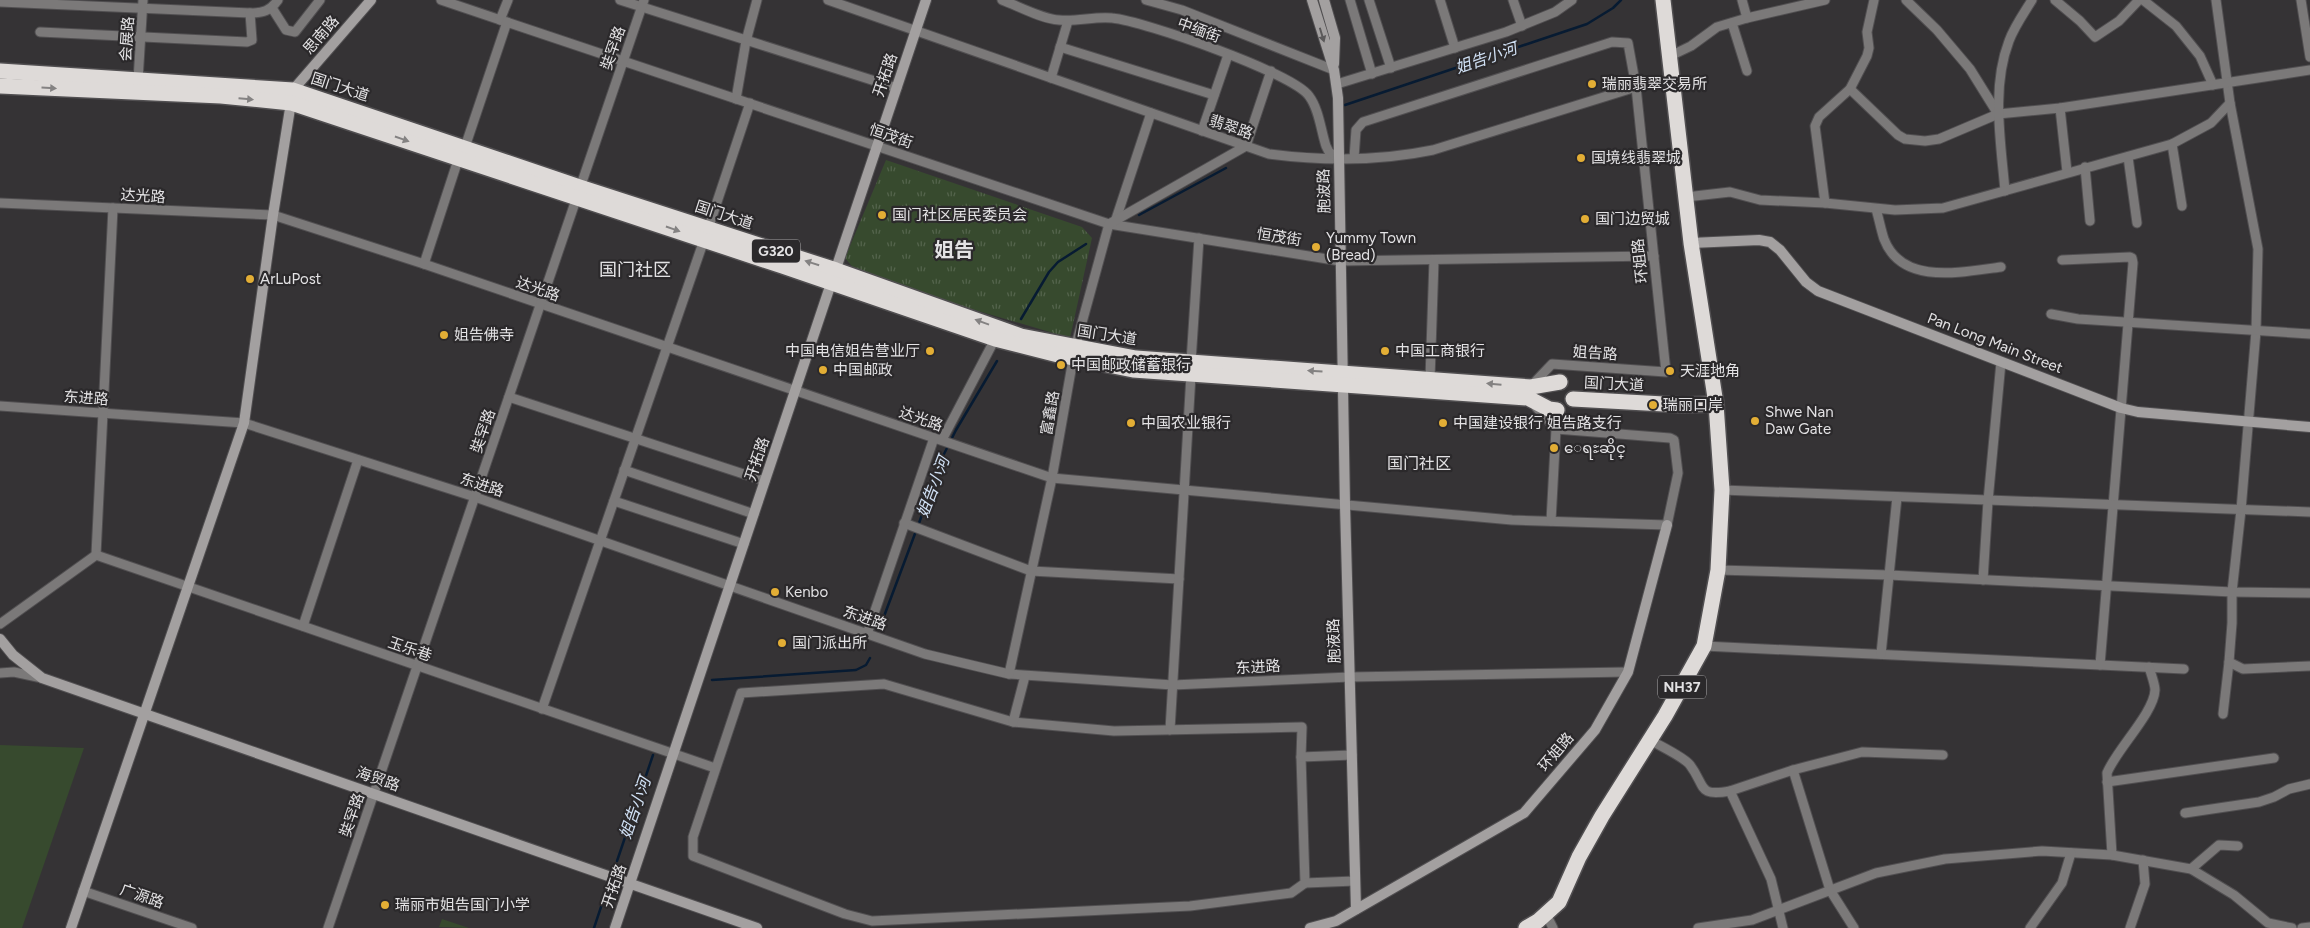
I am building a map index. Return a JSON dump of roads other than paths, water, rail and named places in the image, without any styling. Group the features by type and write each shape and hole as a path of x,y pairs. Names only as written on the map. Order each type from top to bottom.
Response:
{"highway":[{"name":"NH37","path":"1526,928 1560,902 1579,857 1602,816 1650,740 1704,646 1718,570 1722,490 1716,404 1691,243 1663,0"},
{"name":"国门大道","path":"0,71 138,80 292,96 834,277 1074,353"},
{"name":"国门大道","path":"0,86 221,96 292,96"},
{"name":"国门大道","path":"834,277 995,339 1074,353 1136,358 1191,368 1529,393 1560,382"},
{"name":"国门大道","path":"1343,378 1430,379 1529,393 1549,409 1557,410"},
{"path":"1560,382 1571,388 1573,400 1566,408 1557,410 1548,406 1545,397 1551,384 1560,382"},
{"name":"国门大道","path":"1573,400 1682,405 1716,404"}],"street":[{"path":"0,2 143,4 263,13 272,8 278,0"},
{"path":"272,8 286,30 295,32 320,0"},
{"name":"思南路","path":"292,96 371,0"},
{"name":"恒茂街","path":"441,0 877,146 1112,222 1340,261 1654,256"},
{"path":"424,264 462,152 508,0"},
{"path":"620,0 642,4 746,41 897,88"},
{"path":"736,99 746,41 757,0"},
{"name":"翡翠路","path":"828,0 1269,154 1354,158 1402,156 1433,150 1636,87"},
{"name":"开拓路","path":"615,928 926,0"},
{"name":"中缅街","path":"1002,0 1057,20 1112,18 1180,36 1270,71 1309,95 1314,104 1326,146 1329,152 1339,157"},
{"path":"1312,0 1334,70"},
{"path":"1324,0 1335,38 1334,70"},
{"path":"1350,0 1372,74"},
{"path":"1369,0 1391,68"},
{"path":"1440,0 1456,48"},
{"path":"1513,0 1522,26"},
{"path":"1337,84 1522,26 1555,12 1572,0"},
{"path":"1742,0 1747,18"},
{"path":"1668,56 1691,46 1717,27 1825,0"},
{"path":"1825,203 1815,126 1819,118 1850,89 1869,48 1867,32 1874,0"},
{"path":"1906,0 1937,30 1970,69 1998,114"},
{"path":"2005,191 1998,114 2002,68 2009,41 2032,0"},
{"path":"2055,0 2080,21 2095,37 2120,21 2139,0"},
{"path":"2143,0 2176,26 2200,56 2213,85"},
{"path":"2216,0 2230,103 2258,249 2256,331 2242,510 2232,592 2229,662 2223,714"},
{"path":"2301,0 2310,57"},
{"path":"1152,1 1182,10 1334,70"},
{"name":"会展路","path":"138,80 143,4"},
{"name":"奘罕路","path":"328,928 642,4"},
{"path":"40,32 247,42 252,40 253,35 250,13"},
{"path":"1051,78 1068,21"},
{"path":"1732,23 1748,72"},
{"name":"环姐路","path":"1354,158 1356,130 1363,122 1612,42 1628,43 1636,87 1666,372"},
{"path":"1060,47 1214,95"},
{"path":"1202,131 1228,55"},
{"name":"胞波路","path":"1334,70 1338,98 1343,378"},
{"path":"1850,89 1898,136 1905,139 1924,141 1939,139 1998,114 2060,108 2213,85 2227,81 2310,70"},
{"path":"1112,222 1246,146 1270,71"},
{"path":"71,928 244,423 292,96"},
{"path":"542,709 750,103"},
{"path":"1686,197 1730,192 1760,200 1825,203 1876,209 1942,208 2172,144 2211,124 2230,103"},
{"path":"2060,108 2067,172"},
{"name":"富鑫路","path":"1009,674 1052,478 1074,353 1112,222 1151,113"},
{"path":"2172,144 2182,206"},
{"path":"2128,157 2137,223"},
{"path":"2085,167 2090,220"},
{"name":"达光路","path":"0,203 273,216 424,264 1052,478 1512,520 1667,524"},
{"path":"0,624 96,555 113,208"},
{"path":"1876,209 1884,240 1898,260 1906,267 1935,273 2002,267"},
{"path":"1170,730 1199,238"},
{"name":"Pan Long Main Street","path":"1691,243 1759,240 1770,242 1780,250 1806,282 1818,291 2121,408 2138,412 2310,426"},
{"path":"2062,260 2132,258 2130,322 2100,665"},
{"path":"1430,379 1434,260"},
{"path":"2051,314 2072,319 2310,334"},
{"path":"867,634 940,440 995,339"},
{"path":"1983,580 1988,501 2001,362"},
{"name":"姐告路","path":"1529,393 1552,364 1666,372"},
{"name":"胞液路","path":"1343,378 1356,909"},
{"path":"1529,393 1556,429 1551,521"},
{"path":"509,397 765,481"},
{"name":"东进路","path":"0,406 244,423 475,497 925,654 1009,674 1172,685 1350,677 1628,672"},
{"path":"1556,429 1670,438 1674,440 1678,473 1667,524"},
{"path":"303,626 358,460"},
{"path":"624,470 754,514"},
{"path":"1722,490 2310,512"},
{"path":"1881,654 1897,497"},
{"path":"614,501 744,544"},
{"path":"908,524 1031,571 1179,579"},
{"name":"环姐路","path":"1356,909 1524,813 1595,730 1628,672 1667,524"},
{"name":"玉乐巷","path":"96,555 715,768"},
{"path":"1718,570 1889,575 2232,592 2310,593"},
{"name":"海贸路","path":"0,639 13,654 42,678 757,928"},
{"path":"1704,646 2184,669"},
{"path":"2229,662 2243,669 2310,666"},
{"path":"2112,855 2107,782 2110,764 2136,730 2150,704 2155,691 2149,667"},
{"path":"0,672 14,672 42,678"},
{"path":"1013,722 1025,676"},
{"path":"1305,883 1301,757 1302,727 1114,731 1013,722 884,684 741,693 693,837 693,856 845,914 872,920 1190,906 1291,893 1305,883 1355,881"},
{"path":"1650,740 1690,764 1702,788 1715,794 1730,791 1793,770 1862,752 1943,755"},
{"path":"1301,757 1352,755"},
{"path":"2107,782 2274,758"},
{"path":"1793,770 1830,890 1854,928"},
{"path":"2185,813 2258,802 2274,797 2289,789 2310,784"},
{"path":"1730,791 1771,879 1783,928"},
{"path":"2191,869 2219,845 2238,846"},
{"path":"1698,928 1752,920 1876,873 1945,859 2042,851 2112,855 2191,869 2234,894 2269,925 2292,928"},
{"path":"2030,928 2062,883 2071,853"},
{"path":"2130,928 2145,884 2143,860"},
{"name":"广源路","path":"84,891 192,928"},
{"path":"1310,928 1336,921 1356,909"},
{"path":"1546,914 1553,928"},
{"path":"2302,928 2310,927"}],"waterway":[{"name":"姐告小河","path":"1345,105 1587,24 1613,8 1621,0"},
{"name":"姐告小河","path":"1139,215 1226,168"},
{"name":"姐告小河","path":"1021,319 1049,272 1058,262 1086,244"},
{"name":"姐告小河","path":"918,526 942,458 956,430 997,361"},
{"name":"姐告小河","path":"883,619 916,531"},
{"name":"姐告小河","path":"712,680 856,670 866,665 870,658"},
{"name":"姐告小河","path":"617,861 653,755"},
{"name":"姐告小河","path":"594,928 606,892"}],"place":[{"name":"瑞丽翡翠交易所","path":"1592,84"},
{"name":"国境线翡翠城","path":"1581,158"},
{"name":"国门社区居民委员会","path":"882,215"},
{"name":"国门边贸城","path":"1585,219"},
{"name":"Yummy Town (Bread)","path":"1316,247"},
{"name":"ArLuPost","path":"250,279"},
{"name":"姐告佛寺","path":"444,335"},
{"name":"中国电信姐告营业厅","path":"930,351"},
{"name":"中国工商银行","path":"1385,351"},
{"name":"中国邮政储蓄银行","path":"1061,365"},
{"name":"中国邮政","path":"823,370"},
{"name":"天涯地角","path":"1670,371"},
{"name":"瑞丽口岸","path":"1653,405"},
{"name":"Shwe Nan Daw Gate","path":"1755,421"},
{"name":"中国农业银行","path":"1131,423"},
{"name":"中国建设银行 姐告路支行","path":"1443,423"},
{"name":"ေရႊဆိုင္","path":"1554,448"},
{"name":"Kenbo","path":"775,592"},
{"name":"国门派出所","path":"782,643"},
{"name":"瑞丽市姐告国门小学","path":"385,905"}],"district":[{"name":"姐告","path":"954,250"},
{"name":"国门社区","path":"635,270"},
{"name":"国门社区","path":"1419,463"}]}
